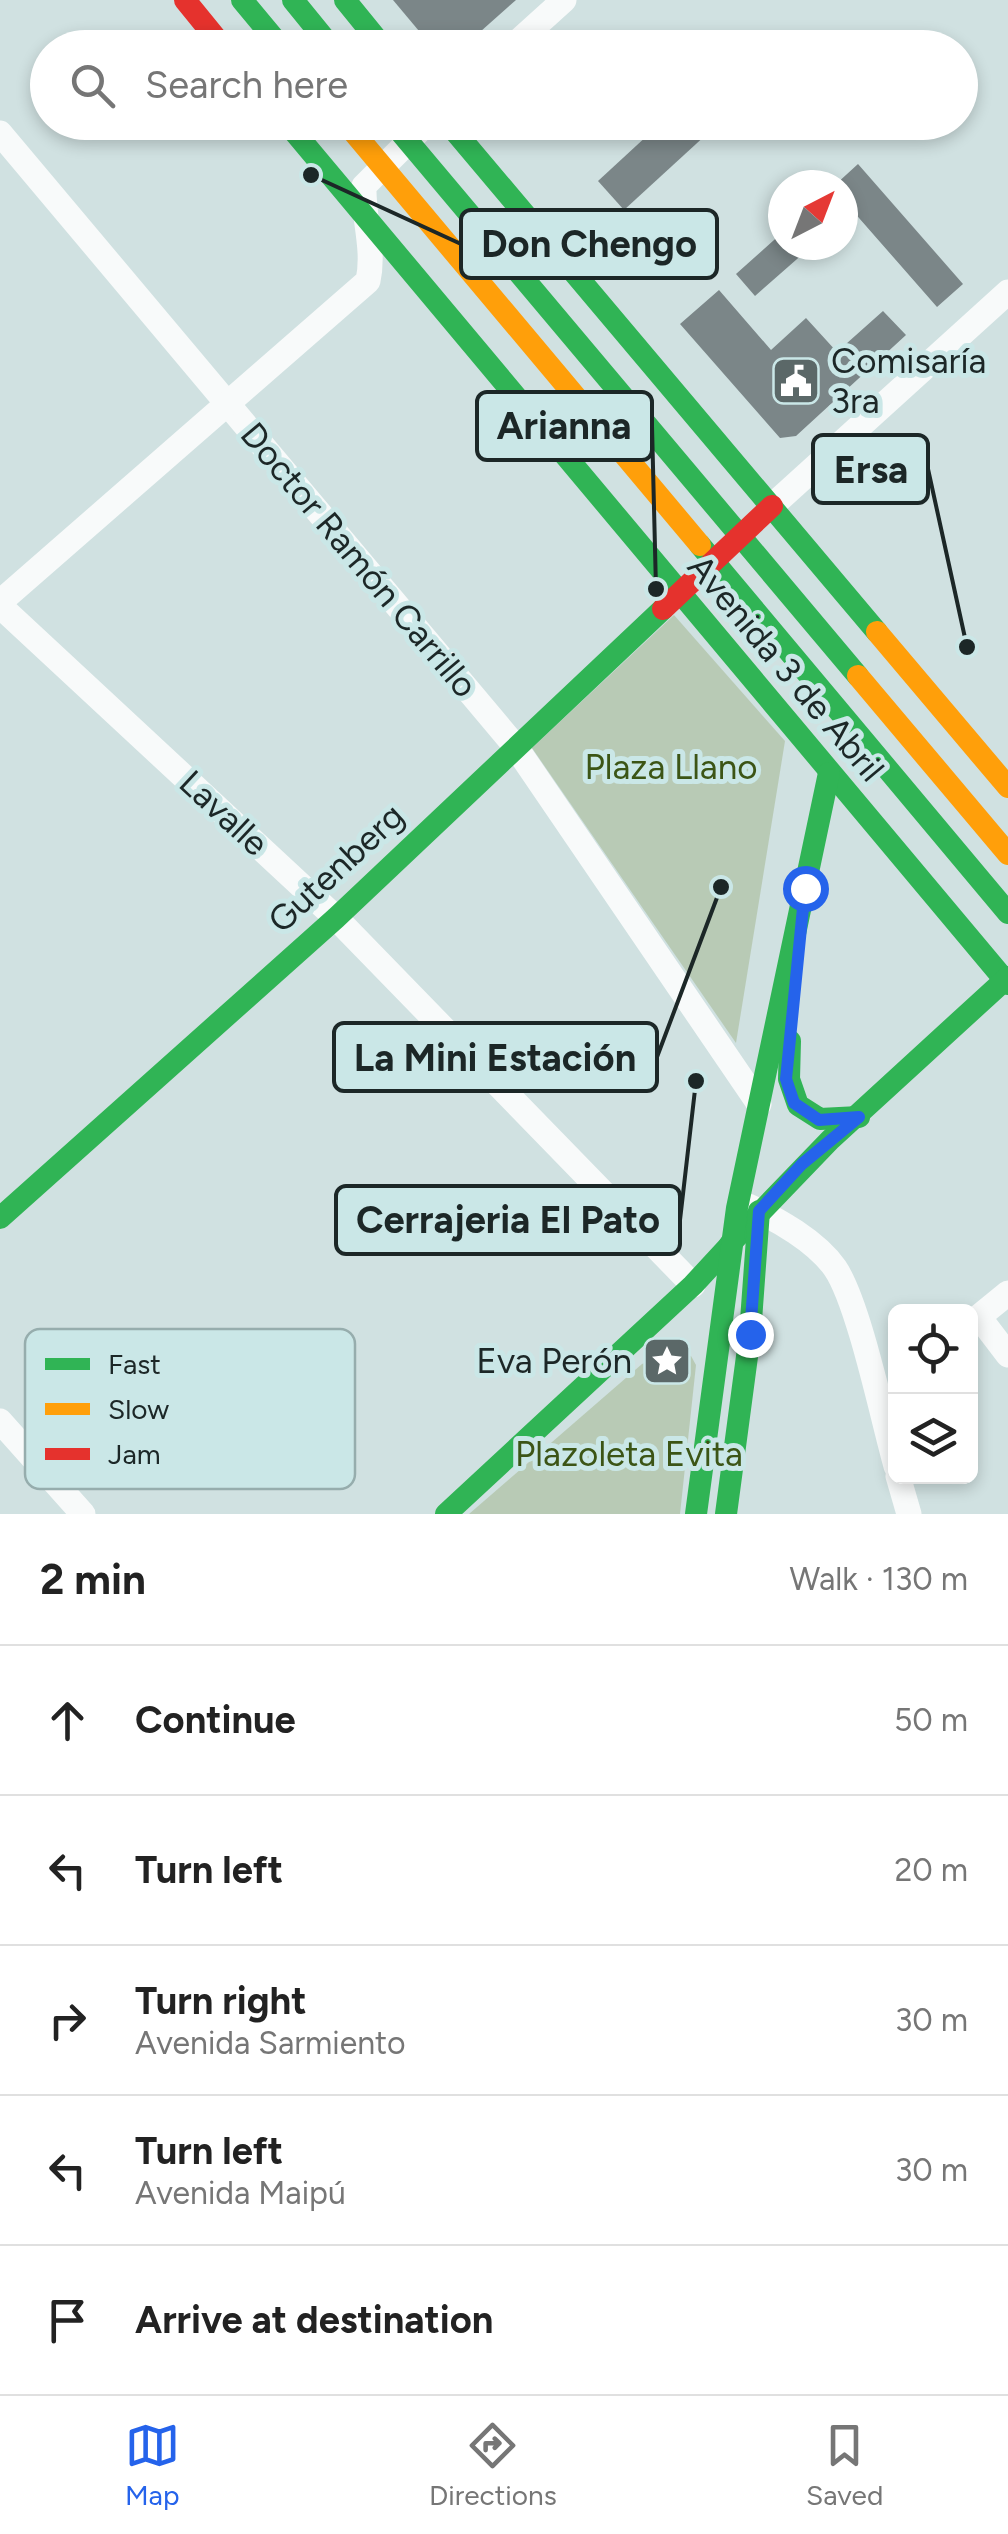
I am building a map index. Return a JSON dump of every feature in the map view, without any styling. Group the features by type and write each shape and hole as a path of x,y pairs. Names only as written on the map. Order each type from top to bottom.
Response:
{"main road":[{"path":"184,0 209,30"},
{"path":"240,0 267,30"},
{"path":"293,0 317,30"},
{"path":"345,0 369,30"},
{"name":"Avenida 3 de Abril","path":"301,140 677,593 1007,980"},
{"name":"Avenida 3 de Abril","path":"360,140 1008,913"},
{"name":"Avenida 3 de Abril","path":"407,140 1008,854"},
{"path":"462,140 1008,787"},
{"name":"Gutenberg","path":"0,1218 336,918 772,506"},
{"path":"726,1514 750,1334 749,1206 760,1104 829,772"},
{"path":"805,888 786,1079 789,1095 819,1120 859,1117"},
{"path":"446,1514 693,1285 730,1244 749,1206 859,1117 1007,980"},
{"path":"696,1514 730,1244"}],"street":[{"path":"531,30 564,0"},
{"name":"Doctor Ramón Carrillo","path":"0,133 515,746 760,1104"},
{"path":"0,604 225,402 368,281 373,254 364,216 364,186 382,166 396,140"},
{"path":"772,506 1008,292"},
{"name":"Lavalle","path":"0,604 336,918 693,1285"},
{"path":"749,1206 788,1228 835,1268 886,1394"},
{"path":"978,1318 1008,1294"},
{"path":"978,1325 1008,1355"},
{"path":"0,1421 25,1449"},
{"path":"900,1484 909,1514"},
{"path":"61,1489 83,1514"}],"green space":[{"name":"Plaza Llano","path":"674,615 785,741 736,1043 532,748"},
{"name":"Plazoleta Evita","path":"671,1352 691,1356 696,1365 680,1514 469,1514 642,1364"}],"building":[{"path":"393,0 516,0 482,30 418,30"},
{"path":"642,140 700,140 624,210 598,181"},
{"path":"858,164 963,284 937,307 858,217 858,170 851,170"},
{"path":"768,245 768,260 796,260 755,296 736,274"},
{"path":"719,290 771,350 806,318 837,352 883,311 906,335 796,436 780,438 680,324"}],"traffic: fast":[{"path":"242,0 267,30"},
{"path":"293,0 317,30"},
{"path":"345,0 369,30"},
{"path":"301,140 1008,984"},
{"path":"407,140 858,676"},
{"path":"462,140 877,632"},
{"path":"700,545 1008,913"},
{"path":"0,1218 336,918 663,609"},
{"path":"696,1514 737,1208 829,773"},
{"path":"730,1244 830,1140 1008,977"},
{"path":"790,1041 789,1079 798,1105 820,1119 859,1117"},
{"path":"726,1514 750,1334 759,1211"},
{"path":"446,1514 693,1285 730,1245"}],"traffic: slow":[{"path":"360,140 700,545"},
{"path":"877,632 1008,787"},
{"path":"858,676 1008,854"}],"traffic: jam":[{"path":"185,0 209,30"},
{"path":"663,609 772,506"}],"place":[{"name":"Don Chengo","path":"311,175"},
{"name":"Comisaría 3ra","path":"796,381"},
{"name":"Arianna","path":"656,589"},
{"name":"Ersa","path":"967,647"},
{"name":"La Mini Estación","path":"721,887"},
{"name":"Cerrajeria El Pato","path":"696,1081"},
{"name":"Eva Perón","path":"667,1361"}],"route":[{"path":"750,1334 759,1211 802,1164 859,1117 833,1122 819,1120 789,1095 786,1079 805,888"}]}
